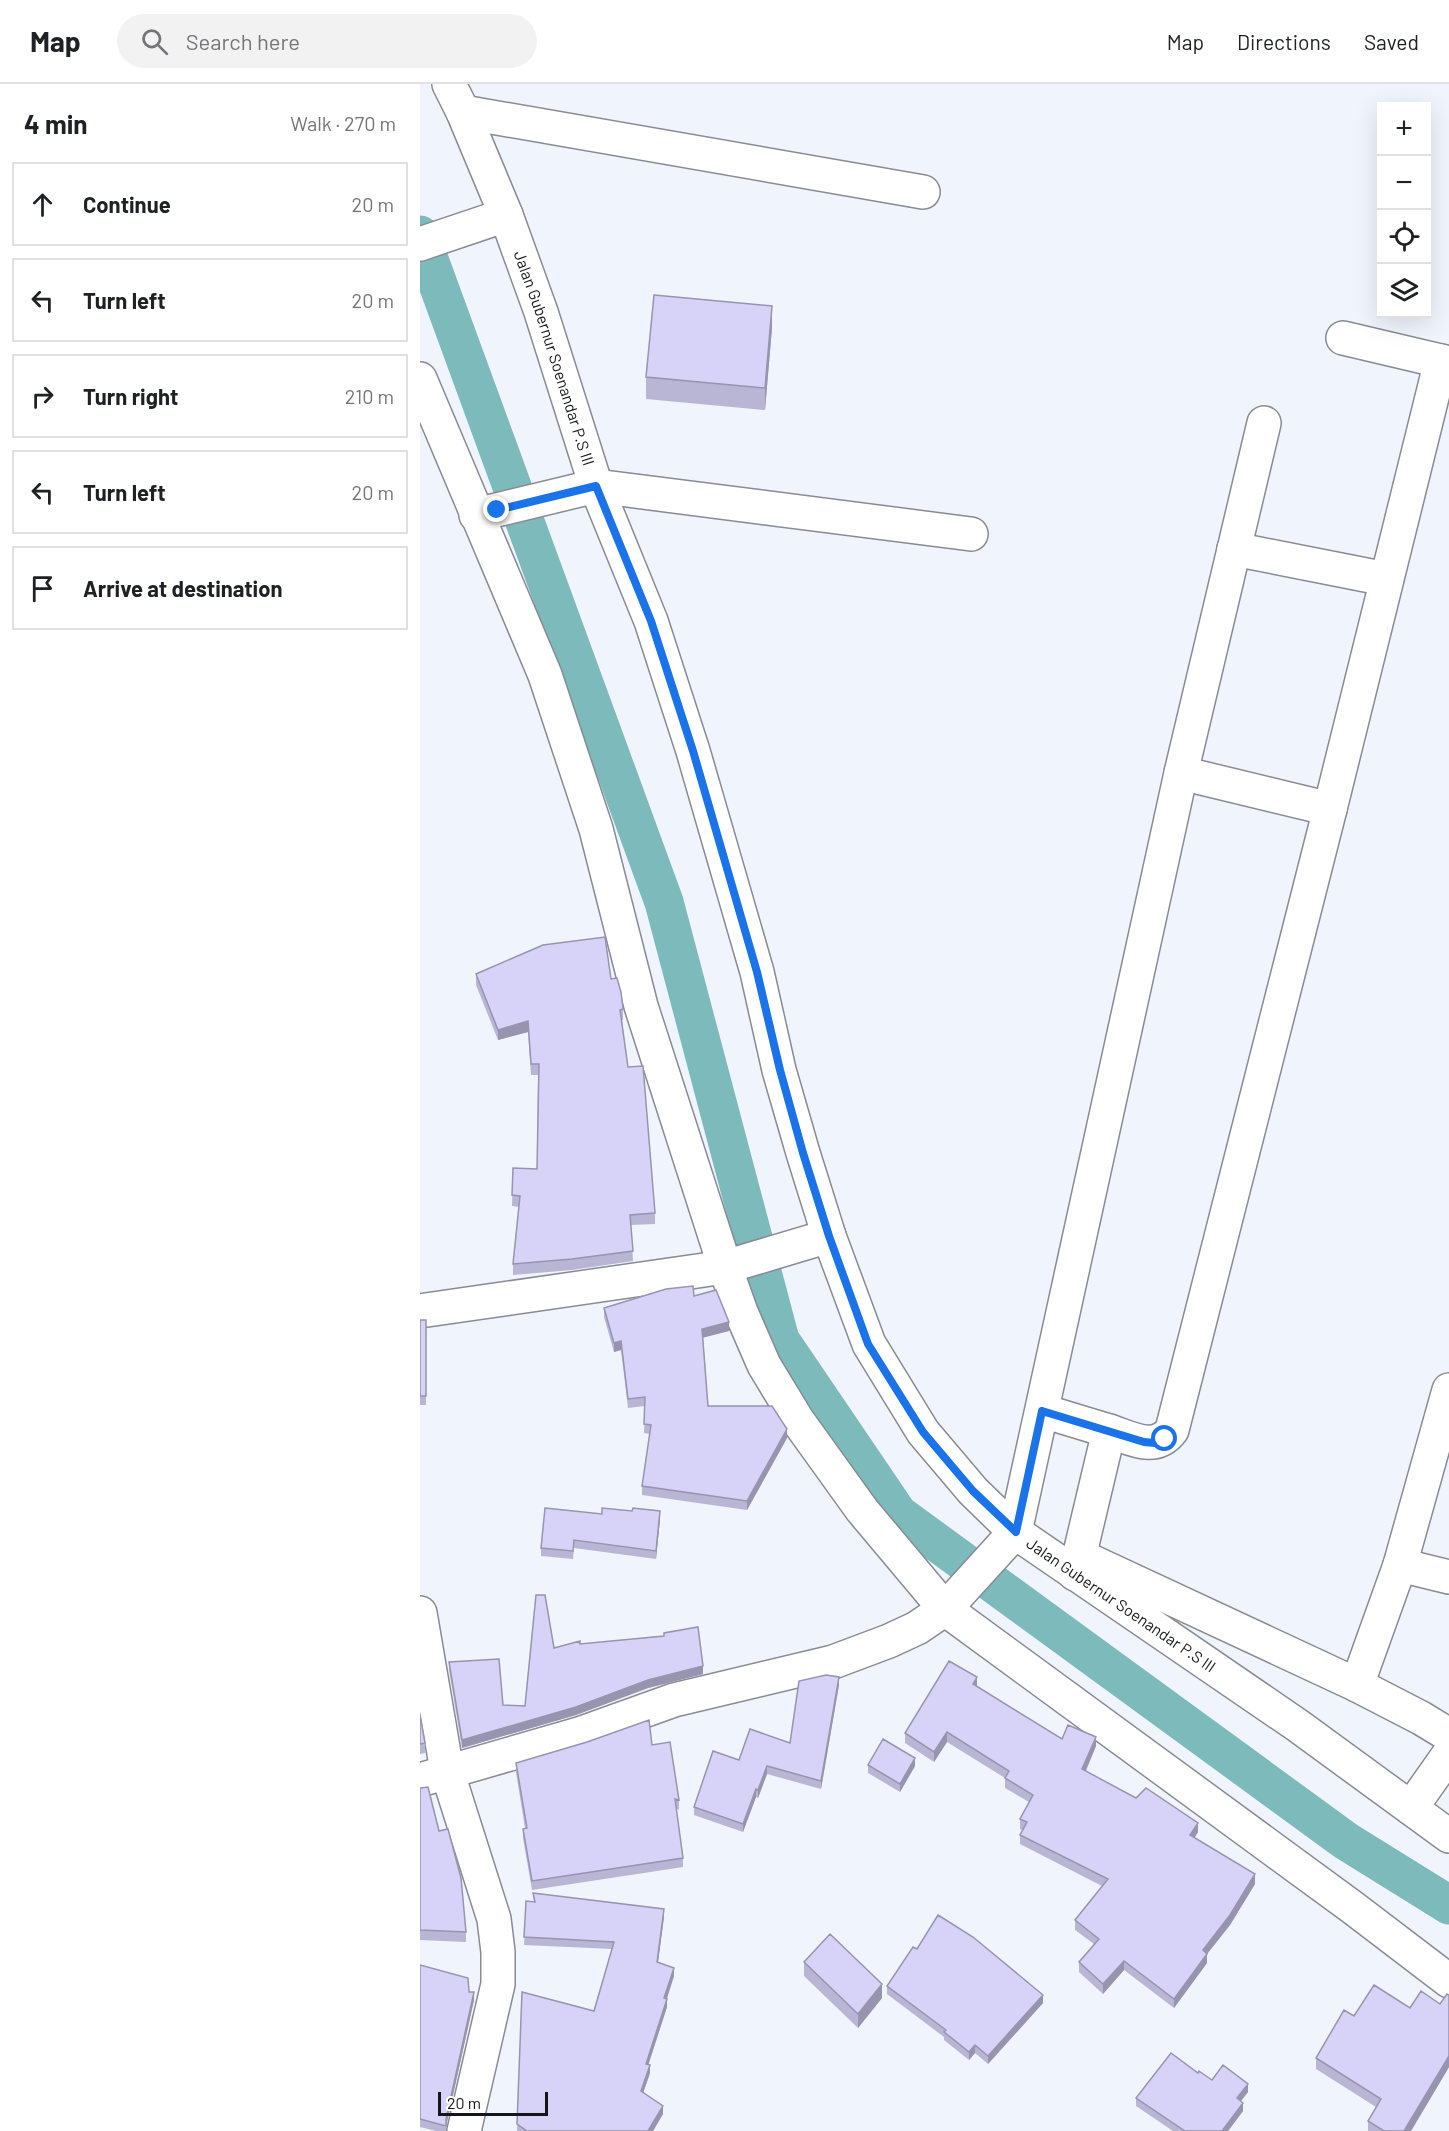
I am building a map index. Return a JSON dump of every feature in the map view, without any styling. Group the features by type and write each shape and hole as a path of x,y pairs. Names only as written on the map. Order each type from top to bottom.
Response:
{"street":[{"path":"456,98 924,192"},
{"name":"Jalan Gubernur Soenandar P.S III","path":"456,98 493,220 541,312 585,489 651,621 693,751 757,972 817,1240 868,1344 923,1432 973,1491 1008,1540 1077,1565 1449,1836"},
{"path":"420,244 493,220"},
{"path":"1042,1411 1144,1442 1155,1443 1165,1439 1172,1430 1386,579 1445,362 1343,338"},
{"path":"420,379 486,513 545,675 593,818 641,1006 736,1264 741,1312 764,1365 798,1421 862,1510 951,1603 1449,1981"},
{"path":"434,1775 582,1733 674,1700 833,1662 917,1628 951,1603 1008,1540 1042,1411 1182,773 1264,423"},
{"path":"486,513 585,489 971,534"},
{"path":"1234,549 1386,579"},
{"path":"1182,773 1330,809"},
{"path":"420,1311 736,1264 817,1240"},
{"path":"1357,1685 1400,1565 1449,1390"},
{"path":"1109,1431 1077,1565 1357,1685 1449,1735"},
{"path":"1400,1565 1449,1577"},
{"path":"420,1614 434,1775 494,1919 498,1952 498,1984 464,2131"},
{"path":"1411,1808 1449,1754"}],"building":[{"path":"654,295 772,306 765,388 646,377"},
{"path":"605,937 611,979 617,978 621,992 623,1009 620,1010 628,1067 643,1066 655,1213 630,1215 633,1251 513,1264 520,1196 512,1195 513,1168 537,1169 539,1064 531,1064 528,1021 498,1030 476,974 543,945"},
{"path":"693,1286 694,1296 716,1290 729,1322 702,1329 708,1406 772,1406 787,1429 747,1501 642,1486 651,1425 644,1424 645,1397 628,1399 621,1341 614,1343 604,1308 666,1289"},
{"path":"420,1320 426,1320 426,1396 420,1396"},
{"path":"545,1508 602,1514 602,1508 660,1511 656,1551 574,1540 573,1551 541,1548"},
{"path":"536,1595 545,1595 554,1648 580,1641 580,1644 664,1636 664,1633 698,1627 703,1666 648,1680 576,1707 462,1740 449,1662 499,1659 503,1705 525,1706"},
{"path":"949,1661 977,1677 973,1684 1062,1739 1068,1725 1096,1737 1082,1769 1136,1798 1146,1788 1198,1823 1190,1835 1255,1874 1230,1915 1203,1950 1207,1954 1174,1999 1124,1961 1103,1984 1079,1962 1099,1939 1075,1920 1108,1879 1020,1835 1027,1822 1020,1819 1033,1795 1005,1778 1009,1771 947,1732 934,1752 905,1733"},
{"path":"826,1675 839,1677 821,1781 767,1766 743,1824 694,1807 713,1751 739,1760 750,1729 790,1743 799,1681"},
{"path":"420,1715 425,1743 420,1744"},
{"path":"649,1720 652,1745 670,1742 679,1800 675,1799 683,1858 532,1881 523,1829 527,1828 516,1763 587,1742"},
{"path":"883,1739 915,1758 900,1784 868,1765"},
{"path":"428,1787 439,1831 448,1829 461,1878 466,1932 420,1930 420,1788"},
{"path":"533,1893 664,1909 657,1962 674,1968 664,1998 667,1999 646,2064 650,2065 641,2091 663,2106 648,2131 527,2131 517,2124 522,1992 594,2011 614,1942 524,1937 526,1901 535,1902"},
{"path":"938,1915 973,1937 1043,1995 988,2056 975,2045 969,2052 944,2032 946,2030 887,1986 913,1947 917,1949"},
{"path":"830,1934 882,1984 858,2014 804,1962"},
{"path":"420,1965 468,1978 469,1992 474,1992 446,2126 420,2119"},
{"path":"1374,1985 1410,2008 1421,1991 1440,2004 1447,1994 1449,1995 1449,2056 1404,2131 1384,2131 1368,2121 1381,2099 1316,2058 1344,2010 1354,2016"},
{"path":"1171,2053 1198,2073 1199,2071 1212,2080 1223,2065 1248,2084 1237,2098 1243,2103 1222,2131 1185,2131 1136,2098"}],"waterway":[{"path":"420,235 664,902 780,1340 898,1514 1346,1841 1449,1905"}],"route":[{"path":"497,510 596,486 651,621 693,751 757,972 780,1070 803,1153 829,1236 868,1344 923,1432 973,1491 1016,1532 1042,1411 1144,1442 1155,1443 1165,1439"}]}
